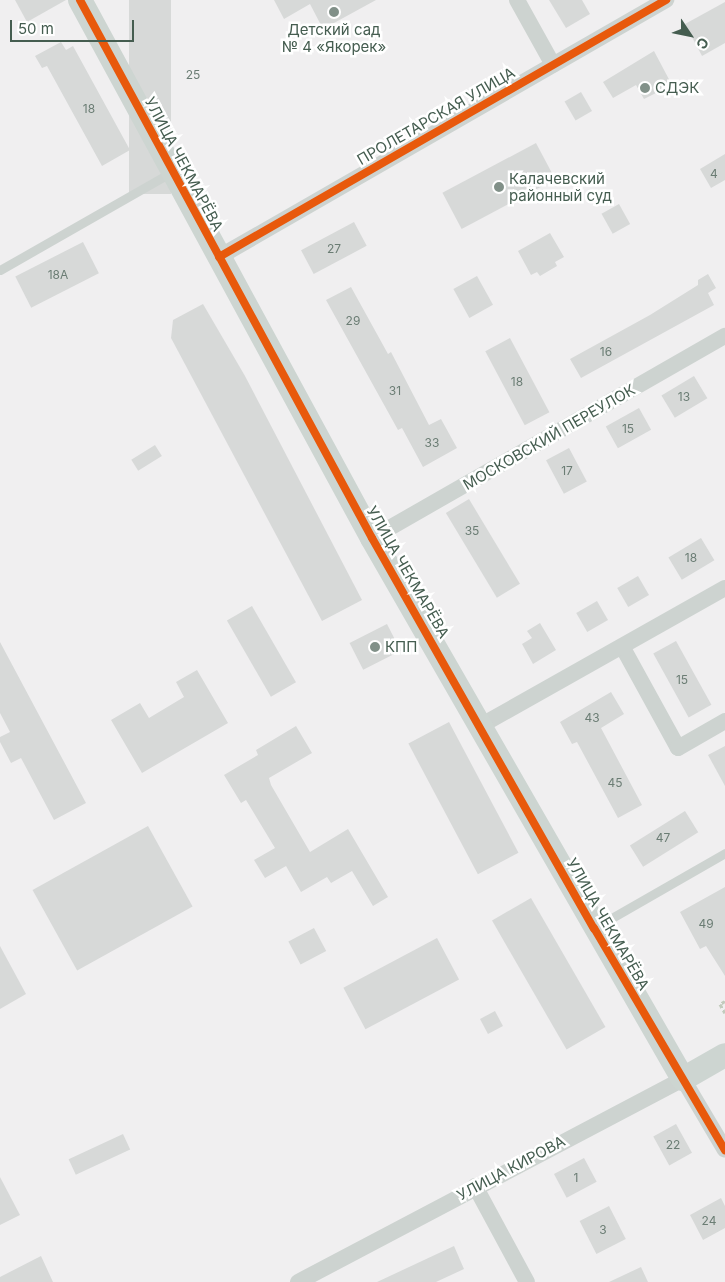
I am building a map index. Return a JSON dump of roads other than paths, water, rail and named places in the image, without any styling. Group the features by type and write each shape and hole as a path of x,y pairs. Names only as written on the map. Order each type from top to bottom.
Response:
{"street":[{"name":"УЛИЦА ЧЕКМАРЁВА","path":"80,0 372,538 594,928 725,1150"},
{"path":"516,0 554,65"},
{"name":"ПРОЛЕТАРСКАЯ УЛИЦА","path":"219,257 666,0"},
{"name":"МОСКОВСКИЙ ПЕРЕУЛОК","path":"372,538 725,336"},
{"path":"480,726 624,648 725,588"},
{"path":"624,648 678,748 725,721"},
{"name":"УЛИЦА КИРОВА","path":"298,1282 475,1186 683,1079 725,1055"},
{"path":"475,1186 527,1282"}],"lane":[{"path":"0,270 173,172"},
{"path":"594,928 725,853"}],"place":[{"name":"Детский сад № 4 «Якорек»","path":"334,12"},
{"name":"СДЭК","path":"645,88"},
{"name":"Калачевский районный суд","path":"499,187"},
{"name":"КПП","path":"375,647"}]}
